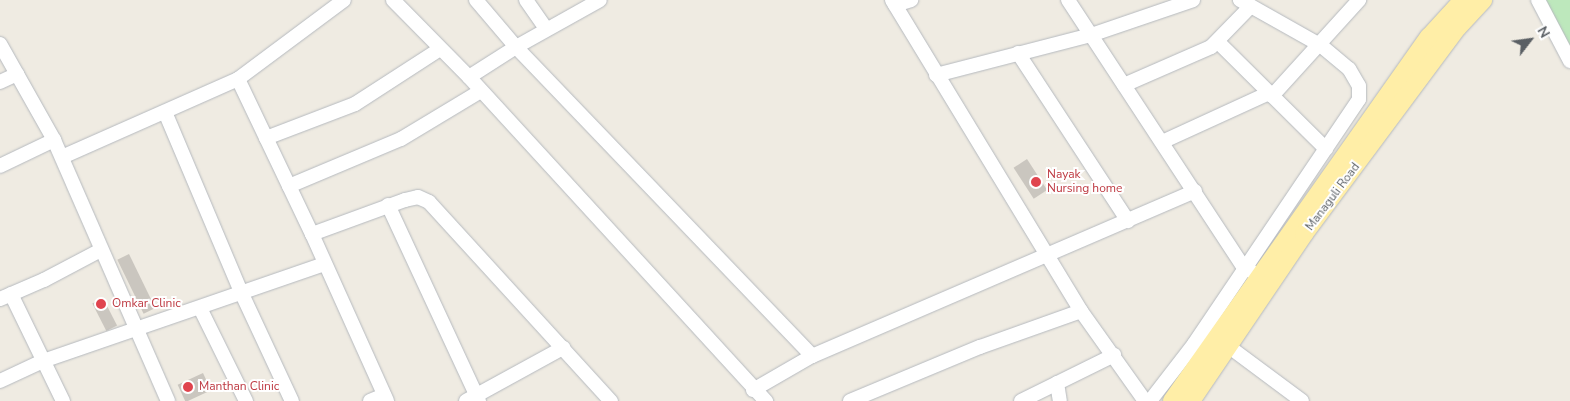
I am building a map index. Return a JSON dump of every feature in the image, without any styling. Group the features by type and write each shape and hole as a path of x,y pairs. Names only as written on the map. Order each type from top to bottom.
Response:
{"main road":[{"name":"Managuli Road","path":"1172,401 1223,342 1269,278 1429,37 1463,0"},
{"name":"Managuli Road","path":"1299,231 1458,27 1483,0"},
{"name":"Managuli Road","path":"1191,401 1223,342"}],"street":[{"path":"62,157 238,79 344,0"},
{"path":"393,0 469,77 753,390 766,401"},
{"path":"526,0 546,29"},
{"path":"469,77 546,29 600,0"},
{"path":"910,0 893,2 1082,312 1145,401"},
{"path":"1068,0 1246,267 1269,278"},
{"path":"936,75 1091,35 1193,0"},
{"path":"1162,142 1271,95 1320,45 1359,0"},
{"path":"1538,0 1570,61"},
{"path":"480,1 516,47 812,356"},
{"path":"1124,85 1218,42 1245,3 1320,45 1349,69 1359,86 1359,99 1326,149 1246,267 1150,401"},
{"path":"1218,42 1326,149"},
{"path":"0,44 54,140 168,401"},
{"path":"266,138 355,104 440,48"},
{"path":"1018,53 1128,221"},
{"path":"0,82 17,74"},
{"path":"238,79 312,234 385,398 370,401"},
{"path":"289,186 401,139 481,91"},
{"path":"165,112 242,294 292,401"},
{"path":"0,166 54,140"},
{"path":"753,390 812,356 1196,191"},
{"path":"312,234 388,205 418,197 429,202 611,401"},
{"path":"388,205 474,399 563,348"},
{"path":"62,401 43,361 6,296 101,250"},
{"path":"0,381 43,361 138,330 325,264"},
{"path":"200,308 246,401"},
{"path":"850,401 980,347 1082,312"},
{"path":"1223,342 1302,401"},
{"path":"1021,401 1114,355"},
{"path":"1057,384 1060,401"}],"green space":[{"path":"1546,0 1570,0 1570,46"}],"building":[{"path":"1027,159 1047,190 1034,199 1014,168"},
{"path":"129,254 155,308 144,314 117,260"},
{"path":"103,298 117,326 106,331 92,303"},
{"path":"203,373 211,390 185,401 178,385"}],"place":[{"name":"Nayak Nursing home","path":"1036,182"},
{"name":"Omkar Clinic","path":"101,304"},
{"name":"Manthan Clinic","path":"188,387"}]}
